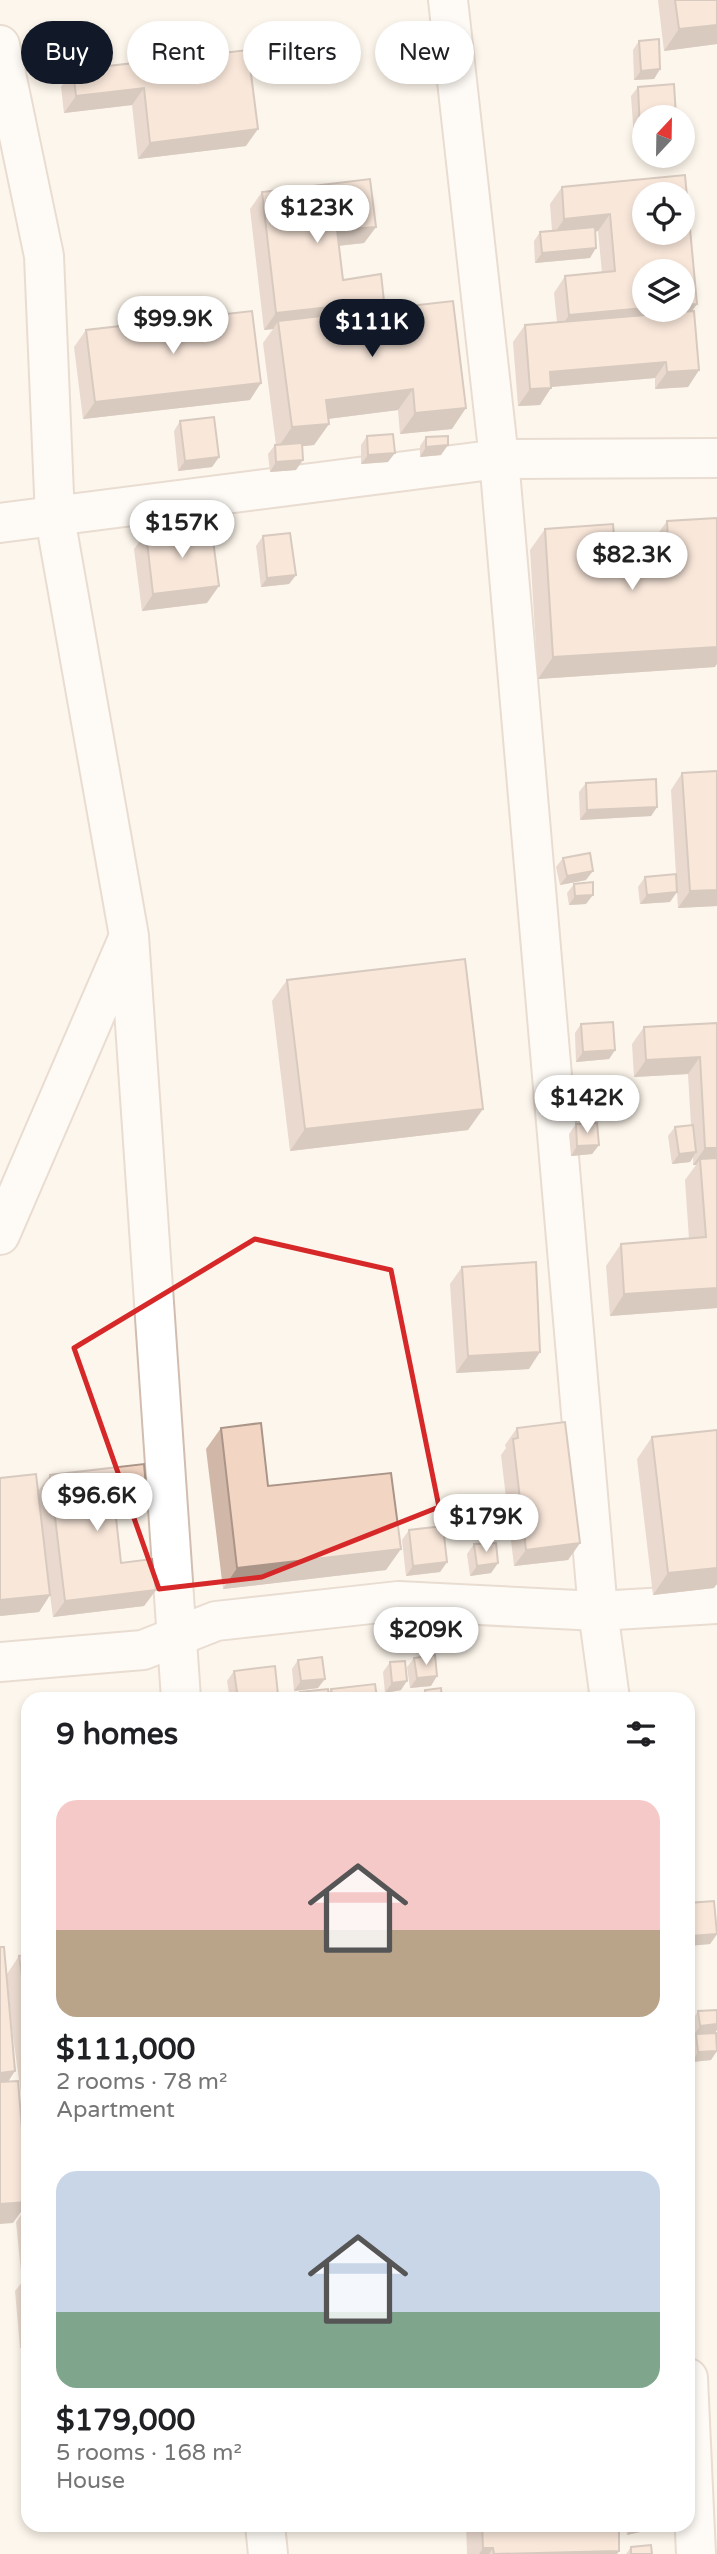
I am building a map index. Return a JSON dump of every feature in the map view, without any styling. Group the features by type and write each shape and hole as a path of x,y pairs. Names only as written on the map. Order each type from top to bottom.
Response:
{"street":[{"path":"448,0 499,459 598,1611 609,1692"},
{"path":"0,45 44,256 55,518 129,936 181,1692"},
{"path":"0,523 499,459 717,458"},
{"path":"0,1235 129,936"},
{"path":"0,1662 143,1650 216,1621 398,1601 598,1611 717,1604"},
{"path":"266,2532 268,2554"},
{"path":"695,2532 696,2554"}],"highlighted area":[{"path":"255,1239 391,1270 439,1507 262,1577 159,1589 74,1348"}],"building":[{"path":"675,0 717,0 717,25 679,29"},
{"path":"659,39 660,69 641,71 639,41"},
{"path":"243,51 243,84 252,84 258,129 150,143 144,88 76,96 75,84 113,84 113,65 127,64 127,84 229,84 229,52"},
{"path":"674,84 675,105 639,105 638,87"},
{"path":"685,175 686,182 632,182 632,245 692,245 693,259 632,259 632,309 569,315 565,276 615,271 610,214 564,219 562,187"},
{"path":"370,179 376,227 337,230 343,280 381,274 384,301 276,313 262,192"},
{"path":"595,227 596,248 542,253 540,232"},
{"path":"453,301 466,408 415,413 413,389 326,400 329,424 292,427 278,321"},
{"path":"252,311 261,383 95,402 86,330"},
{"path":"632,316 632,322 695,322 699,370 667,372 666,362 550,372 551,388 530,389 525,325"},
{"path":"214,417 219,457 185,461 180,421"},
{"path":"393,434 395,453 368,455 367,436"},
{"path":"448,436 448,445 426,447 426,437"},
{"path":"302,443 303,460 276,462 275,445"},
{"path":"717,518 717,647 553,657 545,529 613,524 616,562 669,558 667,521"},
{"path":"211,525 219,586 153,594 146,533"},
{"path":"290,533 296,575 267,578 263,536"},
{"path":"717,771 717,890 690,891 682,773"},
{"path":"656,779 657,807 587,810 586,783"},
{"path":"590,853 593,871 567,876 563,858"},
{"path":"676,874 677,892 647,895 645,877"},
{"path":"593,882 593,895 575,896 574,884"},
{"path":"465,959 483,1109 305,1129 287,980"},
{"path":"613,1022 615,1050 583,1052 581,1024"},
{"path":"717,1023 717,1148 705,1148 700,1057 646,1060 644,1027"},
{"path":"597,1123 599,1145 577,1146 576,1124"},
{"path":"693,1125 696,1152 679,1154 675,1127"},
{"path":"717,1158 717,1288 624,1294 621,1244 706,1237 700,1159"},
{"path":"536,1262 540,1352 468,1356 462,1267"},
{"path":"565,1422 580,1543 526,1550 513,1439 518,1438 517,1428"},
{"path":"261,1423 268,1486 391,1473 401,1549 237,1568 221,1428"},
{"path":"717,1430 717,1568 668,1573 652,1437"},
{"path":"144,1464 147,1496 114,1500 121,1563 152,1559 156,1590 65,1601 50,1475"},
{"path":"36,1474 50,1595 0,1600 0,1478"},
{"path":"443,1526 447,1562 413,1566 409,1530"},
{"path":"496,1543 498,1563 477,1566 474,1544"},
{"path":"435,1655 437,1676 417,1678 414,1658"},
{"path":"322,1657 325,1679 301,1681 298,1660"},
{"path":"405,1661 407,1681 392,1683 390,1662"},
{"path":"275,1666 278,1692 237,1692 234,1671"},
{"path":"375,1684 376,1692 332,1692 331,1689"},
{"path":"441,1688 441,1692 425,1692"},
{"path":"328,1689 328,1692 300,1692"},
{"path":"714,1901 717,1934 695,1936 695,1902"},
{"path":"0,1947 4,1947 15,2071 0,2073"},
{"path":"717,2010 717,2024 700,2026 698,2011"},
{"path":"716,2033 717,2051 698,2052 696,2034"},
{"path":"18,2081 21,2117 21,2202 0,2204 0,2082"},
{"path":"482,2532 619,2532 619,2551 494,2554 493,2548 483,2548"},
{"path":"651,2545 652,2554 631,2554 631,2547"}]}
